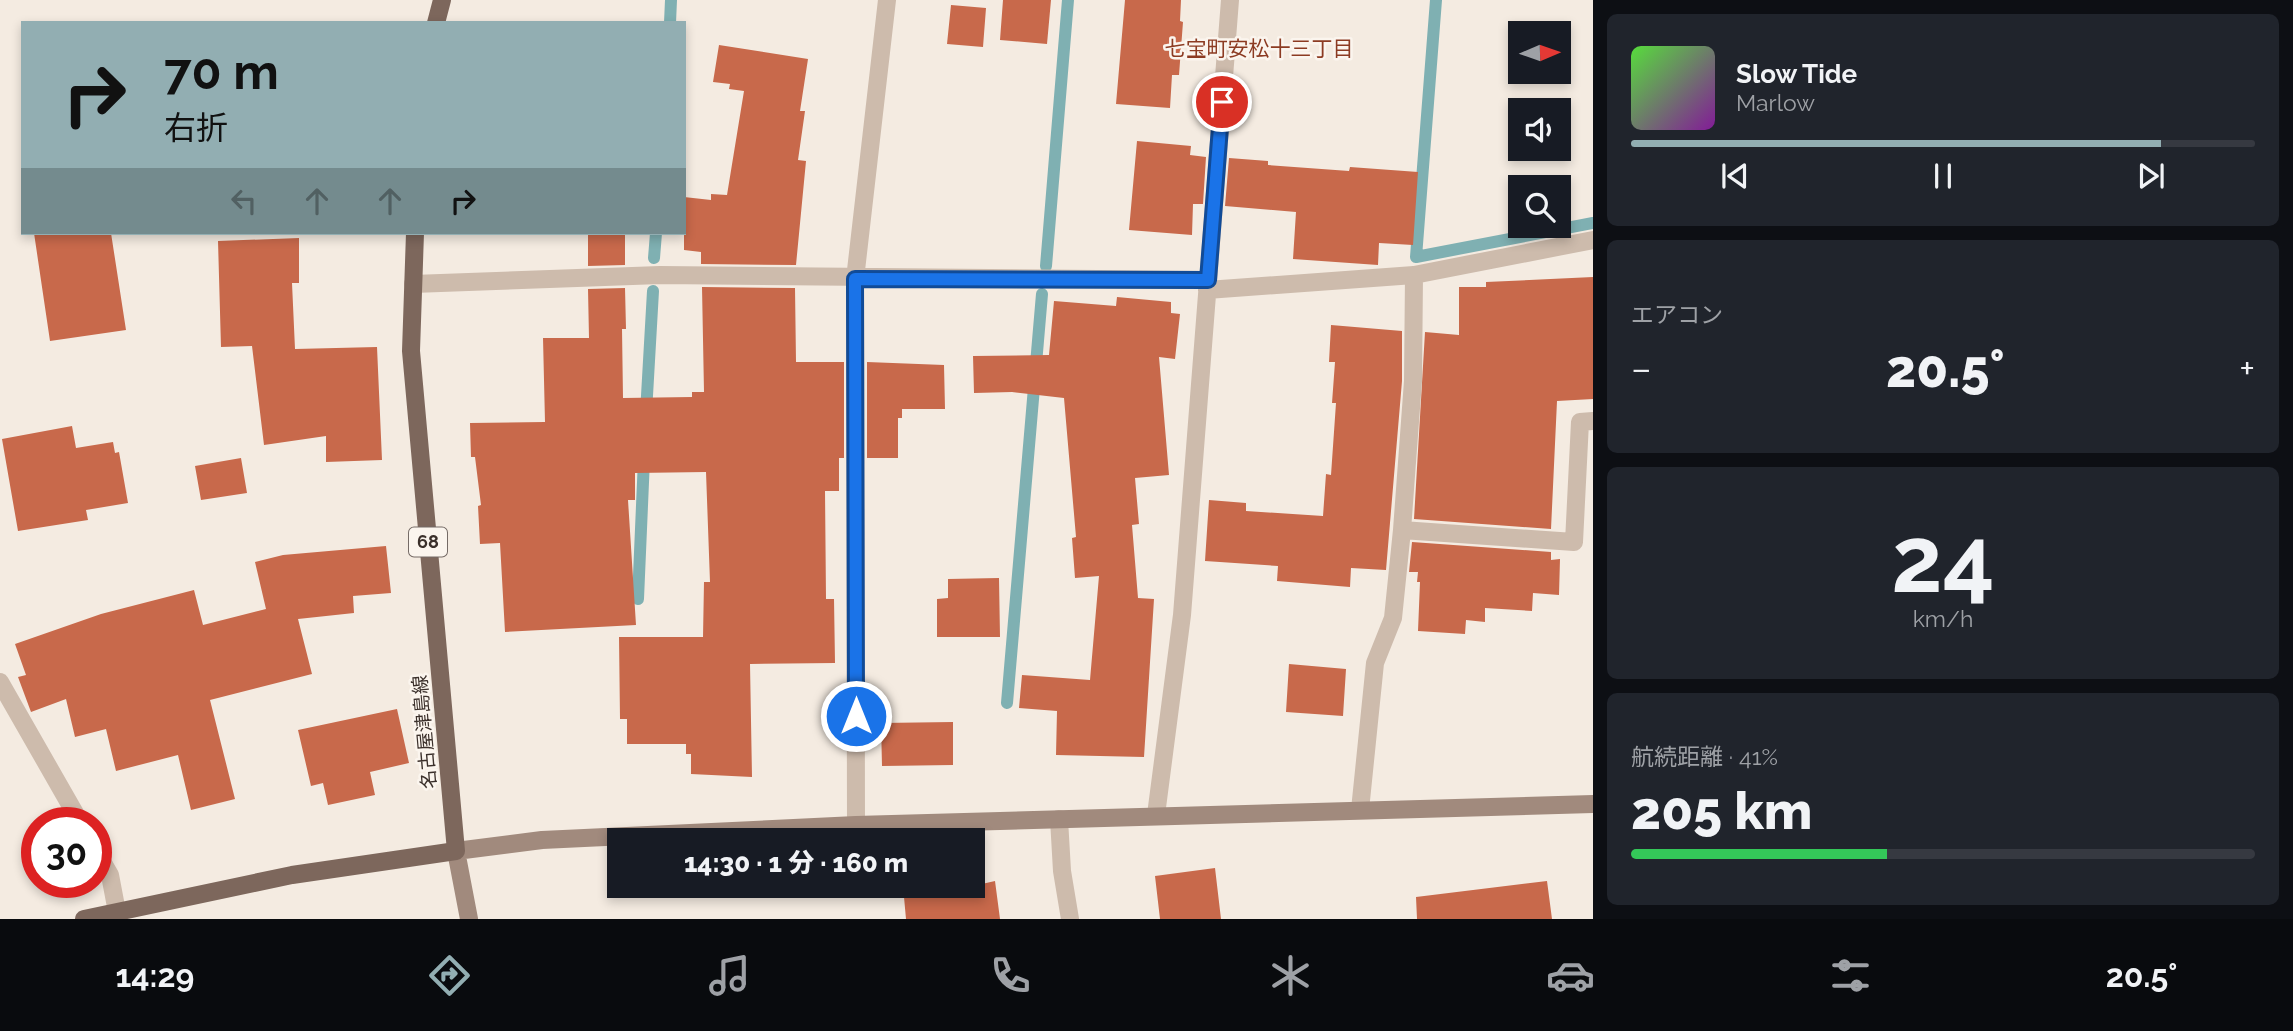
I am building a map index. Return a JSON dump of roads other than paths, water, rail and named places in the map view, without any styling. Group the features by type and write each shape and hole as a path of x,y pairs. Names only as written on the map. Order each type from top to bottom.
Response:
{"main road":[{"path":"437,21 442,0"},
{"name":"名古屋津島線","path":"415,235 411,351 456,851"},
{"path":"84,919 292,875 456,851"}],"street":[{"path":"856,825 855,279 887,0"},
{"path":"1156,815 1182,615 1230,0"},
{"path":"413,284 660,275 1208,285 1414,275 1593,240"},
{"path":"1360,810 1375,663 1393,618 1402,530 1413,381 1414,275"},
{"path":"1402,530 1574,542 1580,422 1593,421"},
{"path":"0,682 71,807"},
{"path":"469,919 456,851 542,840 856,825 1593,804"},
{"path":"1059,819 1062,871 1070,919"},
{"path":"112,886 117,912"}],"waterway":[{"path":"670,21 671,0"},
{"path":"1046,266 1068,0"},
{"path":"1436,0 1416,257 1593,223"},
{"path":"654,258 656,235"},
{"path":"646,413 653,291"},
{"path":"1007,703 1042,294"},
{"path":"638,599 644,459"}],"district":[{"name":"七宝町安松十三丁目","path":"1259,49"}]}
